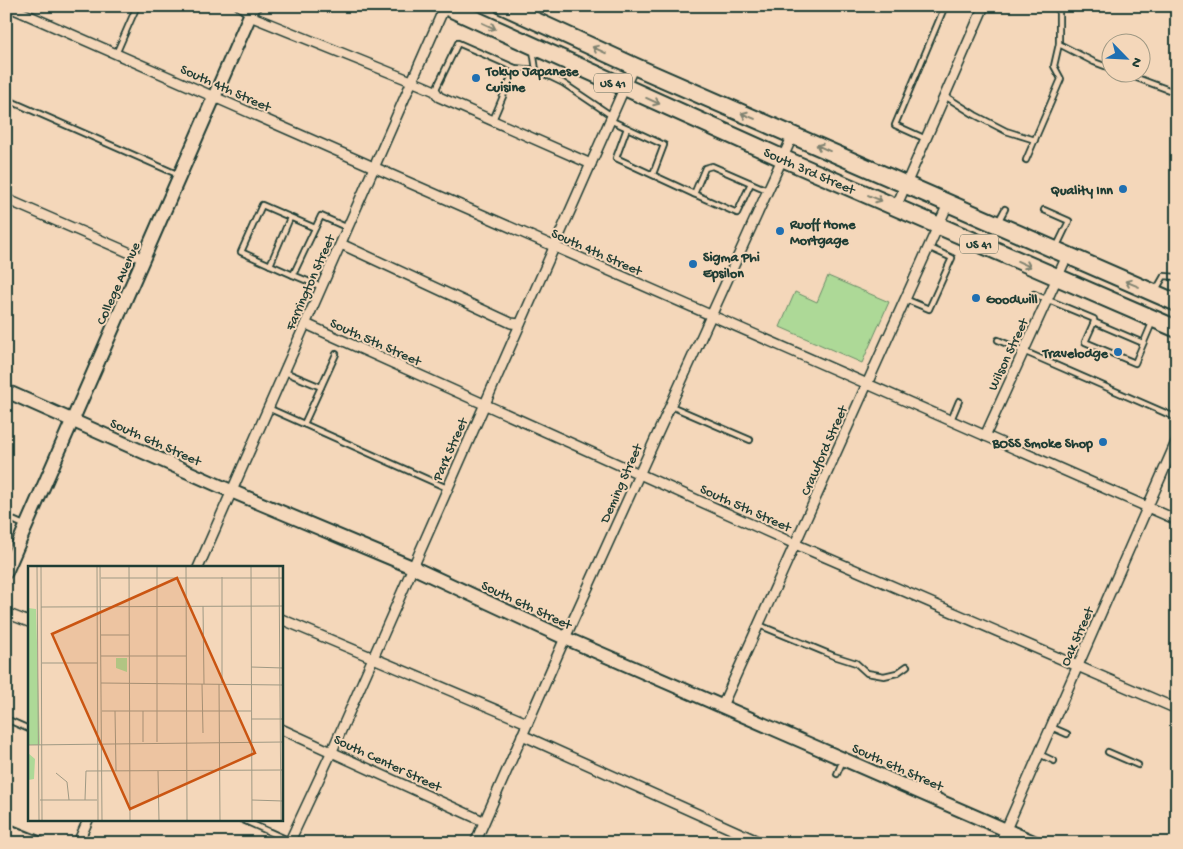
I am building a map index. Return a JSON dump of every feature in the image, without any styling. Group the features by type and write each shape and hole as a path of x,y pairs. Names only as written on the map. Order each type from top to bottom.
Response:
{"highway":[{"name":"South 3rd Street","path":"445,6 782,158 1177,329"},
{"name":"South 3rd Street","path":"502,6 906,186 1177,303"}],"street":[{"name":"South 4th Street","path":"6,6 1177,520"},
{"name":"Farrington Street","path":"199,566 445,6"},
{"path":"896,207 984,6"},
{"path":"252,11 435,91 439,97 591,164"},
{"name":"College Avenue","path":"6,572 74,421 252,11"},
{"name":"Park Street","path":"291,842 634,66"},
{"name":"Deming Street","path":"477,842 483,821 638,474 793,135"},
{"path":"6,198 144,259"},
{"name":"Crawford Street","path":"722,706 948,204"},
{"path":"341,244 511,323 520,324"},
{"name":"Wilson Street","path":"985,436 1047,300 1056,278 1061,253"},
{"name":"South 5th Street","path":"306,324 795,544 1177,709"},
{"name":"South 6th Street","path":"6,391 231,491 412,567 565,638 1036,843"},
{"name":"Oak Street","path":"1000,843 1177,440"},
{"path":"6,612 28,622"},
{"path":"282,619 527,723"},
{"name":"South Center Street","path":"282,729 483,821"},
{"path":"522,736 762,843"},
{"path":"78,843 87,822"},
{"path":"6,830 38,843"}],"lane":[{"path":"116,54 137,6"},
{"path":"237,6 252,11"},
{"path":"926,138 895,125 945,6"},
{"path":"1026,160 1061,79 1054,66 1059,44 1059,8 1052,6"},
{"path":"435,91 458,43 515,68 536,70 564,83 627,128 664,145 653,174"},
{"path":"1059,44 1100,64"},
{"path":"533,46 536,70"},
{"path":"493,120 515,68"},
{"path":"1148,82 1177,93"},
{"path":"945,96 1006,131 1035,140"},
{"path":"6,99 180,175"},
{"path":"627,128 616,158 694,194 737,213 751,183"},
{"path":"694,194 705,168 712,166 767,190"},
{"path":"314,228 262,205 241,252 322,287"},
{"path":"997,226 1005,209"},
{"path":"1044,210 1069,221 1061,253"},
{"path":"294,275 321,216 348,228"},
{"path":"270,265 290,218"},
{"path":"905,298 929,309 952,258 928,248"},
{"path":"1155,294 1164,276 1177,277"},
{"path":"1034,294 1143,342"},
{"path":"1094,322 1085,342 1135,363 1154,319"},
{"path":"998,340 1177,418"},
{"path":"304,424 336,354"},
{"path":"284,372 321,387"},
{"path":"951,420 959,401"},
{"path":"670,405 750,440"},
{"path":"268,408 447,488"},
{"path":"6,518 26,526"},
{"path":"759,625 834,656 856,663 867,672 884,676 897,673 906,666"},
{"path":"6,719 28,729"},
{"path":"1051,728 1067,734"},
{"path":"1108,752 1138,765"},
{"path":"1039,754 1054,761"},
{"path":"837,774 843,759"},
{"path":"247,822 291,842"}],"green space":[{"path":"828,276 889,302 862,363 780,327 795,292 817,302"}],"place":[{"name":"Tokyo Japanese Cuisine","path":"476,78"},
{"name":"Quality Inn","path":"1123,189"},
{"name":"Ruoff Home Mortgage","path":"780,231"},
{"name":"Sigma Phi Epsilon","path":"693,264"},
{"name":"Goodwill","path":"976,298"},
{"name":"Travelodge","path":"1118,352"},
{"name":"BOSS Smoke Shop","path":"1103,442"}]}
